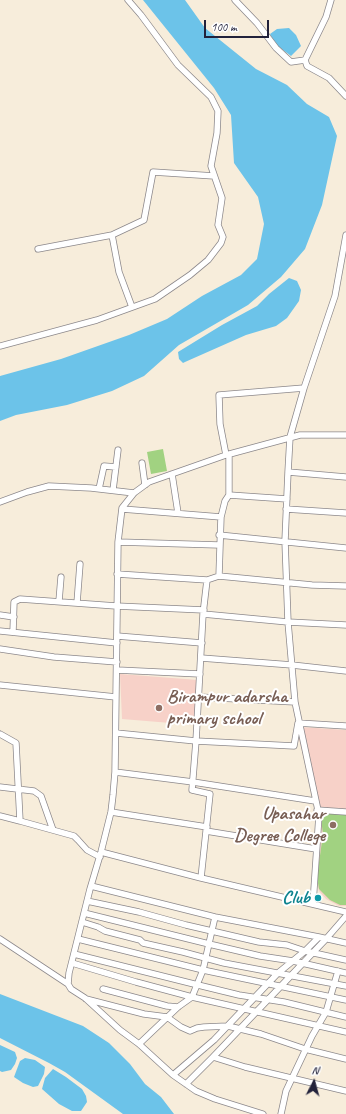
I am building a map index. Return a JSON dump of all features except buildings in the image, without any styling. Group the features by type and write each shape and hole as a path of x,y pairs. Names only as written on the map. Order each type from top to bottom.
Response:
{"street":[{"path":"0,346 97,320 132,306 155,299 190,276 208,260 221,243 223,237 218,225 222,198 211,166 217,133 218,111 211,97 178,65 128,0"},
{"path":"235,0 257,23 276,48 291,62 305,60"},
{"path":"331,0 326,17 305,60 307,66 329,78 346,96"},
{"path":"38,249 112,235 144,220 153,172 214,176"},
{"path":"112,235 119,272 132,306"},
{"path":"312,904 318,816 295,702 286,582 286,509 290,437 304,388 335,296 346,239"},
{"path":"219,576 221,517 225,501 229,495 228,455 220,424 219,395 304,388"},
{"path":"68,984 87,901 111,812 115,772 118,542 122,509 134,493 149,482 228,455 300,435 346,435"},
{"path":"113,490 118,450"},
{"path":"142,463 145,485"},
{"path":"99,489 103,464 116,467"},
{"path":"288,472 346,477"},
{"path":"172,474 178,513"},
{"path":"0,502 26,492 49,486 113,490 134,493"},
{"path":"229,495 287,499"},
{"path":"122,509 221,517"},
{"path":"286,509 346,513"},
{"path":"220,534 346,548"},
{"path":"118,542 219,545"},
{"path":"77,603 80,564"},
{"path":"117,574 207,580 219,576 312,585 346,586"},
{"path":"59,601 61,577"},
{"path":"201,878 210,794 192,790 207,580"},
{"path":"13,632 14,602 20,599 204,612 288,622 346,625"},
{"path":"0,615 14,617"},
{"path":"0,630 117,643"},
{"path":"117,636 202,643"},
{"path":"0,649 54,657 117,662"},
{"path":"201,658 346,671"},
{"path":"117,670 200,674"},
{"path":"0,685 116,697"},
{"path":"199,697 295,702"},
{"path":"116,733 196,741 294,746 298,722"},
{"path":"298,722 346,726"},
{"path":"0,734 16,743 20,821"},
{"path":"115,772 193,782 315,801"},
{"path":"0,786 34,791 41,796 53,830"},
{"path":"317,810 346,812"},
{"path":"111,812 316,849"},
{"path":"0,816 74,836 87,850 100,854 346,912"},
{"path":"91,886 215,917 346,943"},
{"path":"87,901 139,912 186,925 259,942 286,945 305,951 346,960"},
{"path":"84,913 260,956 346,972"},
{"path":"186,1084 269,1000 346,916"},
{"path":"139,1044 178,1007 192,997 203,970 215,917"},
{"path":"82,922 105,931 140,940 143,943 224,963 346,986"},
{"path":"173,1075 214,1040 278,973 305,951 319,937"},
{"path":"0,939 68,984 71,989 85,998 120,1030 139,1044 173,1075 186,1084 215,1099 262,1114"},
{"path":"78,939 203,970 346,1000"},
{"path":"74,954 198,985 346,1016"},
{"path":"72,963 192,997 346,1032"},
{"path":"281,1114 286,1091 305,1049 326,1012 338,971"},
{"path":"103,989 167,1006 178,1007"},
{"path":"85,998 144,1014 167,1018 190,1031 204,1027 228,1026 261,1034 305,1049 346,1059"},
{"path":"213,1058 346,1091"}],"shaded area":[{"name":"Birampur adarsha primary school","path":"120,674 198,680 195,725 122,719"},
{"name":"Upasahar Degree College","path":"300,727 346,730 346,906 339,906 326,899 319,891 316,879 322,834 317,808 297,732"}],"green space":[{"path":"163,449 167,471 151,474 147,452"},
{"path":"320,812 346,813 346,905 340,905 330,900 319,889 317,877 323,834"}],"water":[{"path":"143,0 185,0 205,28 256,69 287,85 307,104 329,117 337,136 322,205 305,249 281,277 248,305 179,345 144,376 112,391 67,405 16,415 0,421 0,376 61,359 129,335 167,319 202,296 241,275 257,259 264,224 258,197 234,163 231,115 214,88"},
{"path":"289,28 296,35 301,46 291,56 275,44 270,34 277,29"},
{"path":"289,278 297,281 301,290 299,301 287,318 276,326 246,335 183,363 179,359 178,352 257,306"},
{"path":"0,994 83,1026 109,1043 130,1064 145,1084 161,1097 174,1114 123,1114 65,1072 0,1038"},
{"path":"0,1045 15,1052 17,1058 11,1070 0,1071"},
{"path":"25,1058 35,1060 45,1067 44,1074 38,1086 33,1087 14,1077 20,1061"},
{"path":"53,1069 82,1089 86,1096 87,1102 81,1111 72,1111 59,1104 42,1089 45,1078"}],"place":[{"name":"Birampur adarsha primary school","path":"159,708"},
{"name":"Upasahar Degree College","path":"333,825"},
{"name":"Club","path":"318,898"}]}
